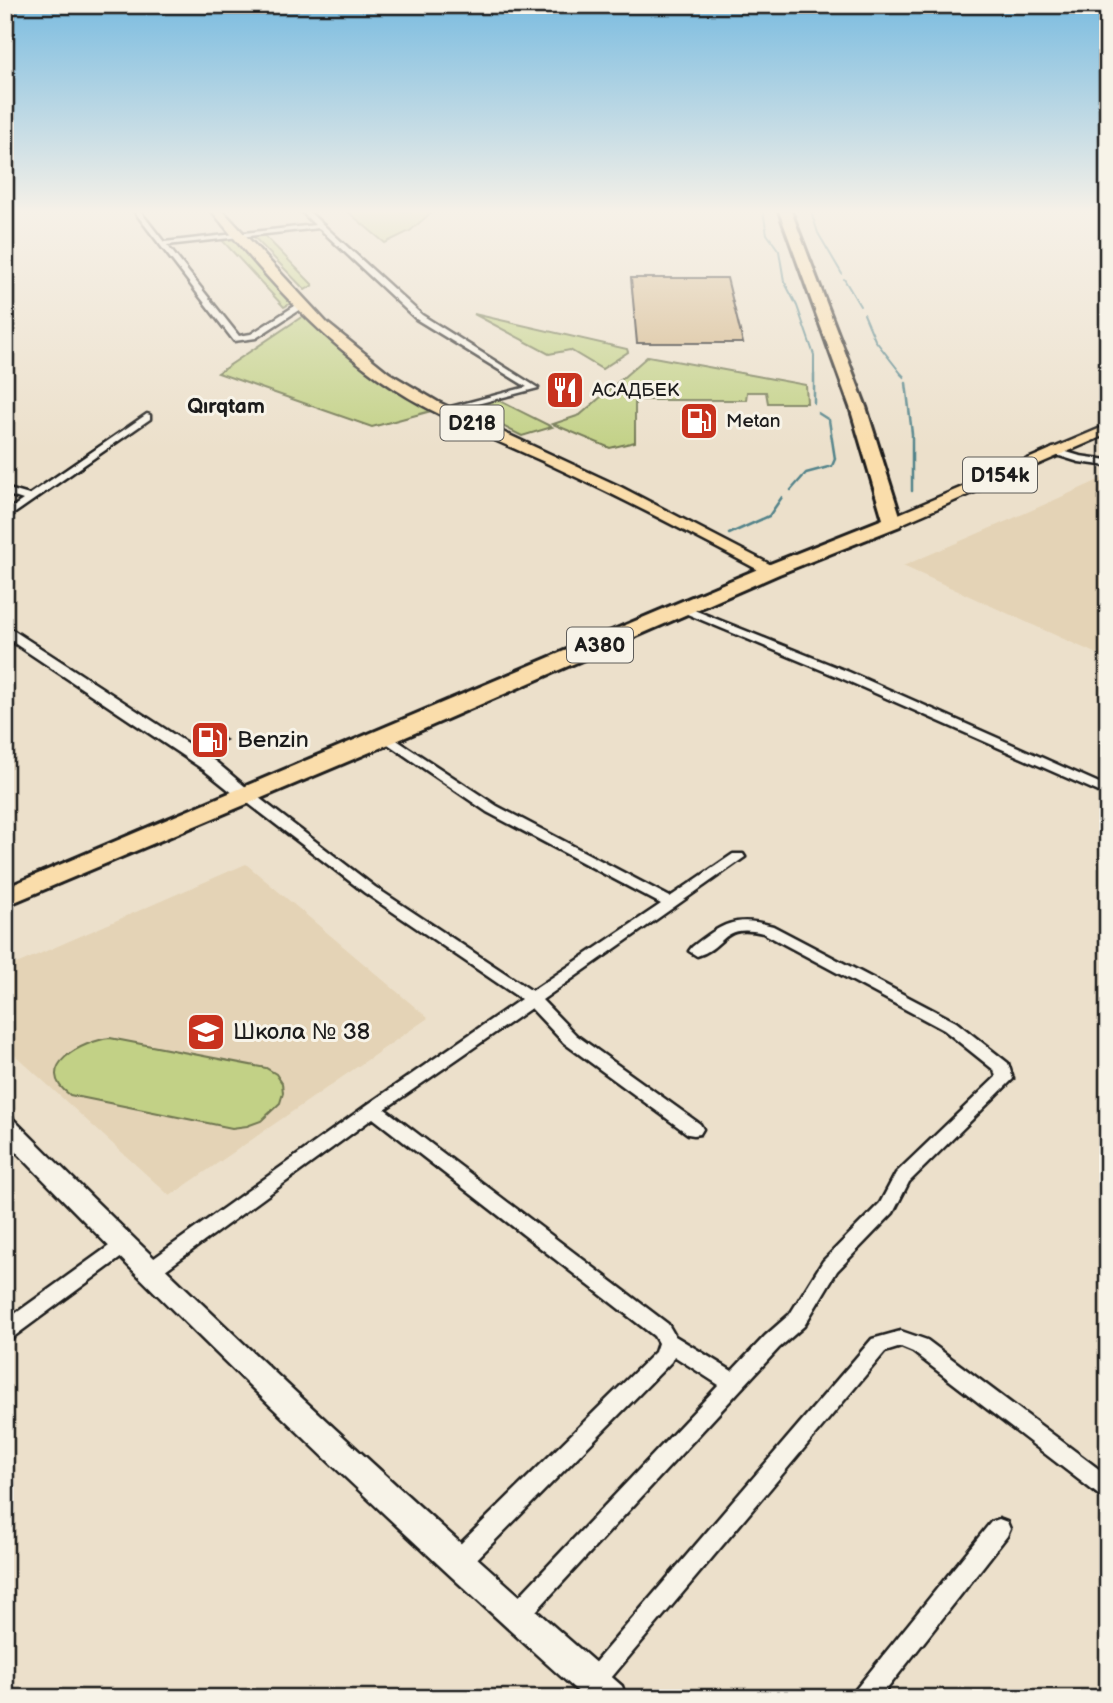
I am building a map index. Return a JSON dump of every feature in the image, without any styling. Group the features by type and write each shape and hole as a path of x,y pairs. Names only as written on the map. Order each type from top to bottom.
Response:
{"highway":[{"path":"815,290 858,407 893,522"},
{"name":"A380","path":"5,898 772,570 893,522"}],"main road":[{"name":"D218","path":"291,290 361,359 397,383 446,411 564,465 772,570"},
{"name":"D154k","path":"893,522 1108,429"}],"street":[{"path":"198,290 237,340 253,336 304,304"},
{"path":"390,290 419,317 534,388 446,411"},
{"path":"5,517 147,417"},
{"path":"1053,451 1079,459 1108,463"},
{"path":"5,491 31,499"},
{"path":"684,608 845,675 1108,792"},
{"path":"5,631 210,766 370,890 531,998 570,1039 694,1129"},
{"path":"386,737 492,809 670,903"},
{"path":"149,1271 373,1109 738,857"},
{"path":"517,1615 733,1383 797,1320 830,1266 887,1208 902,1178 1005,1079 1002,1067 950,1026 768,929 746,923 729,927 696,951"},
{"path":"373,1109 661,1330 668,1342 733,1383"},
{"path":"5,1125 123,1246 457,1563 601,1690 879,1345 901,1339 920,1346 1108,1489"},
{"path":"5,1332 123,1246"},
{"path":"457,1563 664,1356 668,1342"},
{"path":"864,1698 999,1529"}],"shaded area":[{"path":"1108,476 1108,659 903,566 1039,507"},
{"name":"Школа № 38","path":"246,864 428,1018 170,1196 5,1046 5,969"}],"green space":[{"path":"269,290 282,290 293,302 284,307"},
{"path":"306,314 353,360 431,411 372,427 218,373"},
{"path":"474,314 627,349 628,352 602,369 570,350 549,354"},
{"path":"648,356 806,385 807,403 768,403 766,392 747,392 746,400 635,400 635,442 610,448 553,424 580,415"},
{"path":"496,399 552,427 522,436 467,408"},
{"path":"110,1038 266,1068 276,1074 282,1083 280,1103 261,1121 232,1128 70,1095 59,1085 56,1075 58,1065 75,1050"}],"building":[{"path":"632,290 730,290 743,343 637,343"},
{"name":"Benzin","path":"213,732 226,740 207,749 195,741"}],"waterway":[{"path":"789,290 814,355 814,403"},
{"path":"851,290 860,306"},
{"path":"864,314 875,340 903,376"},
{"path":"906,383 912,434 912,491"},
{"path":"791,490 806,473 832,466 835,459 829,420 818,413"},
{"path":"729,534 769,516 782,497"}],"place":[{"name":"АСАДБЕК","path":"565,390"},
{"name":"Metan","path":"699,421"},
{"name":"Benzin","path":"210,740"},
{"name":"Школа № 38","path":"206,1032"}],"district":[{"name":"Qırqtam","path":"226,406"}]}
